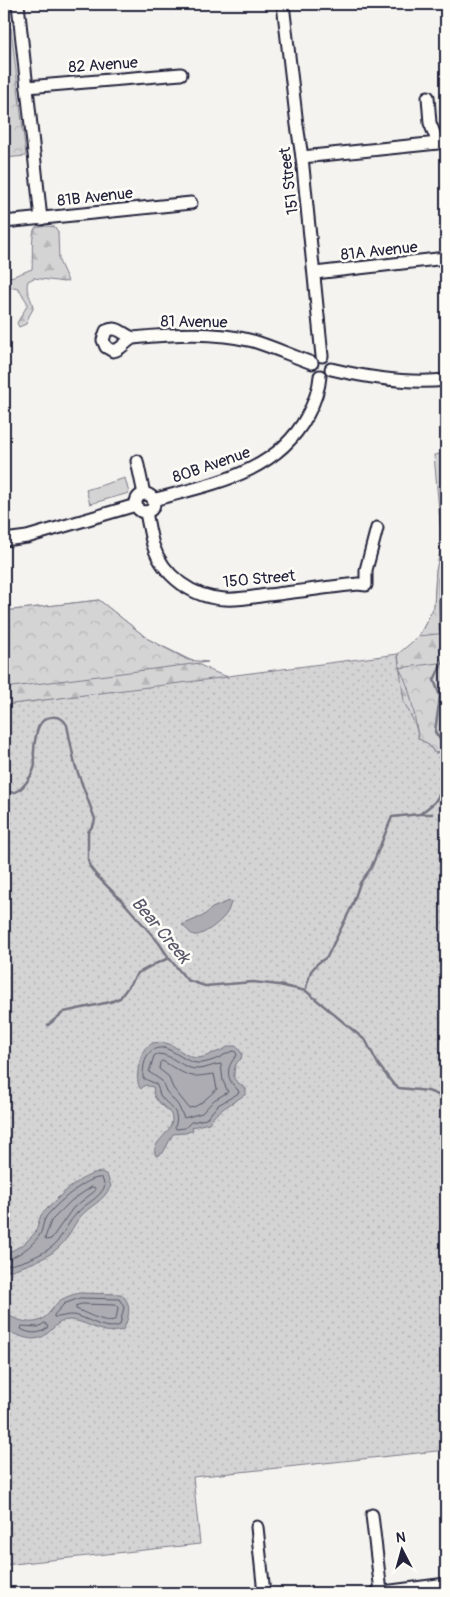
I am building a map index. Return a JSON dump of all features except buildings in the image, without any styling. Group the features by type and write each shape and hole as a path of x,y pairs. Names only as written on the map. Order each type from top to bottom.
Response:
{"street":[{"path":"18,4 41,219"},
{"name":"151 Street","path":"283,4 302,157 322,356"},
{"name":"82 Avenue","path":"27,87 181,74"},
{"path":"302,157 438,143 430,123 428,97"},
{"name":"81B Avenue","path":"4,222 191,203"},
{"name":"81A Avenue","path":"314,273 446,258"},
{"name":"81 Avenue","path":"133,338 201,335 226,336 256,342 312,363"},
{"path":"316,356 322,356 329,361 331,369 327,374 320,376 313,371 312,363 316,356"},
{"path":"331,369 403,382 422,383 446,380"},
{"name":"80B Avenue","path":"148,497 230,478 248,472 271,458 293,438 302,426 314,401 320,376"},
{"path":"137,461 152,508 146,512 139,510 136,505 137,498 148,497"},
{"path":"4,540 34,535 136,505"},
{"name":"150 Street","path":"146,512 154,547 166,569 190,589 221,599 236,599 358,584 366,585 366,570 377,528"},
{"path":"372,1515 377,1593 446,1584"},
{"path":"257,1527 264,1593"}],"green space":[{"path":"11,28 26,156 4,158 4,29"},
{"path":"55,227 58,232 59,261 68,281 34,278 28,281 27,288 33,309 26,324 19,327 17,323 27,306 27,302 18,288 14,287 4,290 4,278 32,269 34,231 35,228"},
{"path":"446,453 446,633 419,636 434,607 436,571 442,543 434,455"},
{"path":"125,478 129,493 90,504 86,490"},
{"path":"446,501 446,751 435,753 427,743 419,739 415,724 404,702 398,654 419,636 434,607 436,571 442,543 439,505"},
{"path":"99,600 148,639 228,677 4,705 4,611"},
{"path":"99,600 148,639 188,660 208,662 4,688 4,611"},
{"path":"398,654 399,668 427,743 435,753 446,751 446,1450 193,1477 200,1544 4,1565 4,705"},
{"path":"446,662 446,751 435,753 427,743 419,739 410,694 399,668"}],"water":[{"path":"229,901 231,903 224,917 202,934 194,935 182,925 203,916 212,908"},
{"path":"153,1043 167,1043 185,1054 196,1058 220,1051 229,1046 237,1046 242,1054 235,1067 234,1079 246,1089 246,1094 221,1110 209,1123 192,1127 193,1130 186,1133 173,1134 163,1153 156,1156 155,1151 158,1142 169,1130 172,1119 169,1112 155,1098 153,1087 145,1085 141,1089 139,1086 138,1070 140,1059 146,1047"},
{"path":"102,1172 107,1175 111,1186 108,1192 81,1216 61,1245 47,1256 34,1262 8,1271 4,1269 4,1255 24,1244 35,1233 41,1215 63,1193 80,1180 94,1173"},
{"path":"79,1293 121,1294 127,1302 129,1311 123,1330 101,1330 78,1321 70,1320 60,1323 44,1336 34,1339 22,1337 4,1330 4,1313 13,1318 35,1322 45,1317 60,1300"}],"waterway":[{"path":"446,557 439,579 440,630 446,643"},
{"path":"446,655 434,680 440,696 435,732 446,748"},
{"name":"Bear Creek","path":"4,791 15,792 31,776 35,764 36,735 42,722 53,717 64,721 67,725 75,765 95,819 88,832 88,860 90,867 159,943 187,980 205,986 253,982 306,991 366,1041 378,1064 393,1084 399,1088 428,1091 446,1098"},
{"path":"445,783 446,772"},
{"path":"305,991 311,971 327,957 352,906 360,883 371,868 392,817 420,814 434,803 443,789"},
{"path":"421,814 432,814"},
{"path":"48,1025 64,1012 120,998 138,973 169,958"}]}
